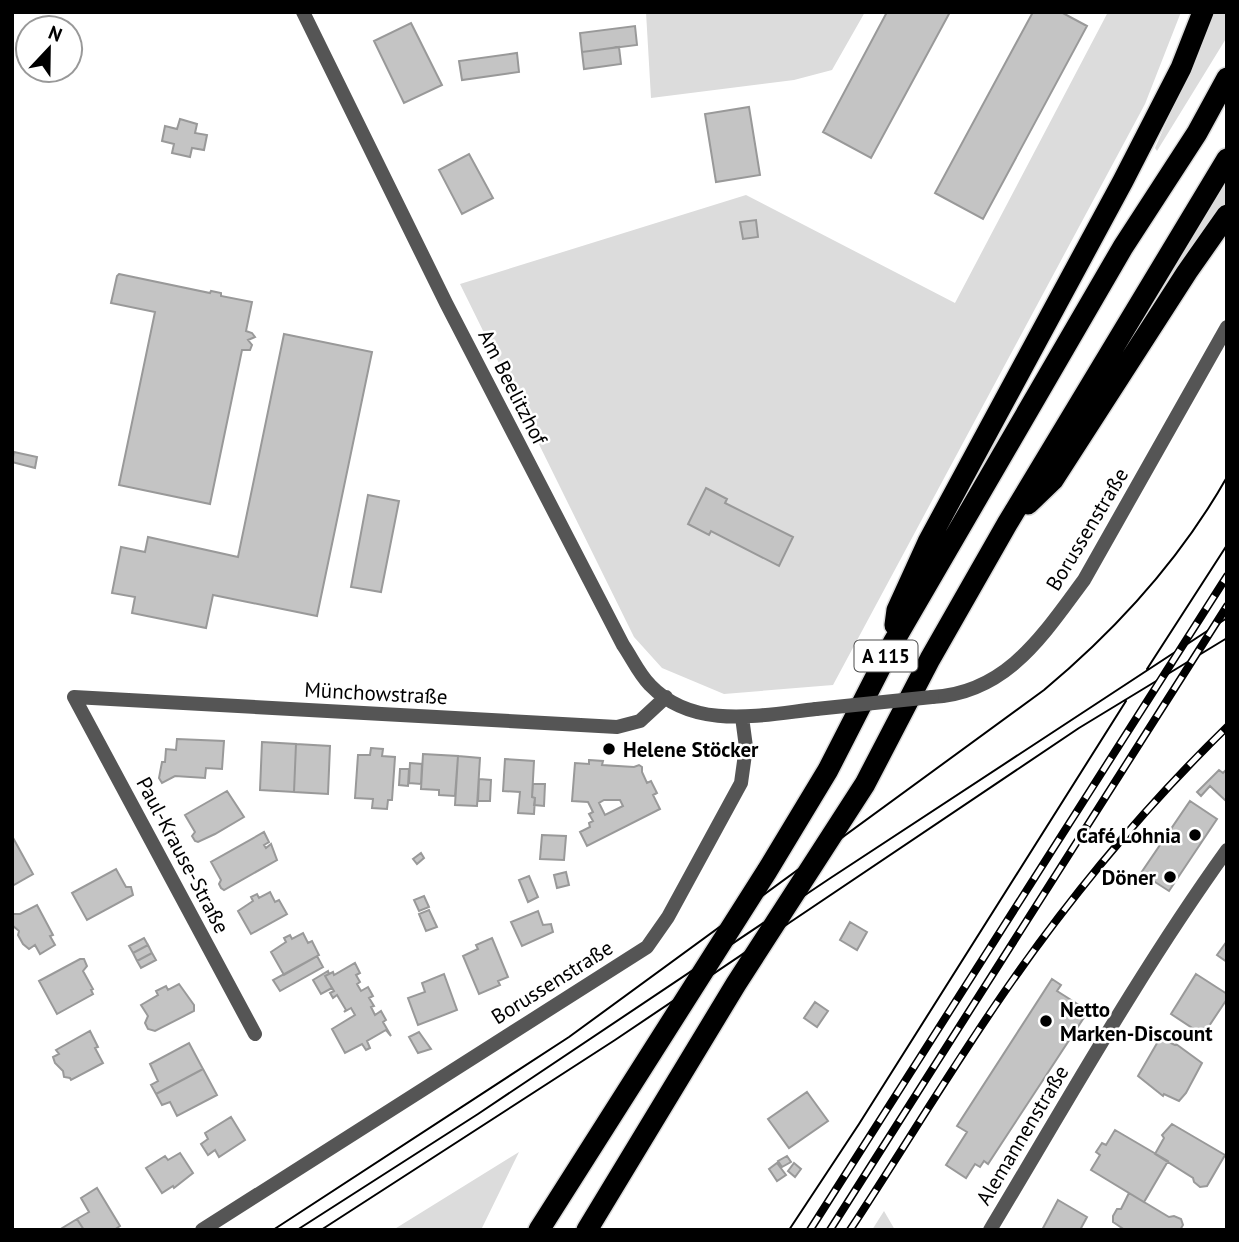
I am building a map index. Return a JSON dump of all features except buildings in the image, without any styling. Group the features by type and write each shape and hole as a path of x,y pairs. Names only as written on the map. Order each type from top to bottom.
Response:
{"highway":[{"path":"893,643 897,610 928,542 1124,181 1181,68 1203,12"},
{"name":"A 115","path":"539,1230 822,782 893,643 1124,247 1197,132 1227,78"},
{"name":"A 115","path":"587,1230 736,984 865,785 930,659 1007,524 1227,159"},
{"path":"1007,524 1053,480 1187,272 1227,215"}],"street":[{"name":"Am Beelitzhof","path":"303,12 446,303 623,645 651,687 666,697 686,709 710,716 742,717"},
{"name":"Borussenstraße","path":"202,1230 647,947 668,918 741,783 746,747 742,717 955,696 992,682 1021,659 1084,580 1227,327"},
{"name":"Münchowstraße","path":"74,697 617,727 640,721 666,697"},
{"name":"Paul-Krause-Straße","path":"74,697 255,1034"},
{"name":"Alemannenstraße","path":"990,1230 1129,999 1227,850"}],"shaded area":[{"path":"646,12 865,12 832,70 794,80 651,98"},
{"path":"1108,12 1181,12 1145,104 833,685 724,694 662,668 634,637 460,284 746,195 955,303"},
{"path":"1215,12 1227,12 1227,37 1157,151 1155,148"},
{"path":"1227,180 1227,201 1172,279 1167,278"},
{"path":"519,1152 481,1230 393,1230"},
{"path":"884,1211 895,1230 872,1230"}],"tram line":[{"path":"273,1230 569,1037 1044,690 1097,643 1145,592 1189,537 1227,477"},
{"path":"1147,669 1227,545"},
{"path":"297,1230 478,1114 829,879 1227,618"},
{"path":"321,1230 615,1040 1079,728 1227,638"},
{"path":"789,1230 1126,701"}],"railway":[{"path":"810,1230 1227,576"},
{"path":"830,1230 1227,606"},
{"path":"850,1230 989,1014 1034,950 1112,850 1227,727"}],"place":[{"name":"Helene Stöcker","path":"609,749"},
{"name":"Café Lohnia","path":"1195,835"},
{"name":"Döner","path":"1170,877"},
{"name":"Netto Marken-Discount","path":"1046,1021"}]}
